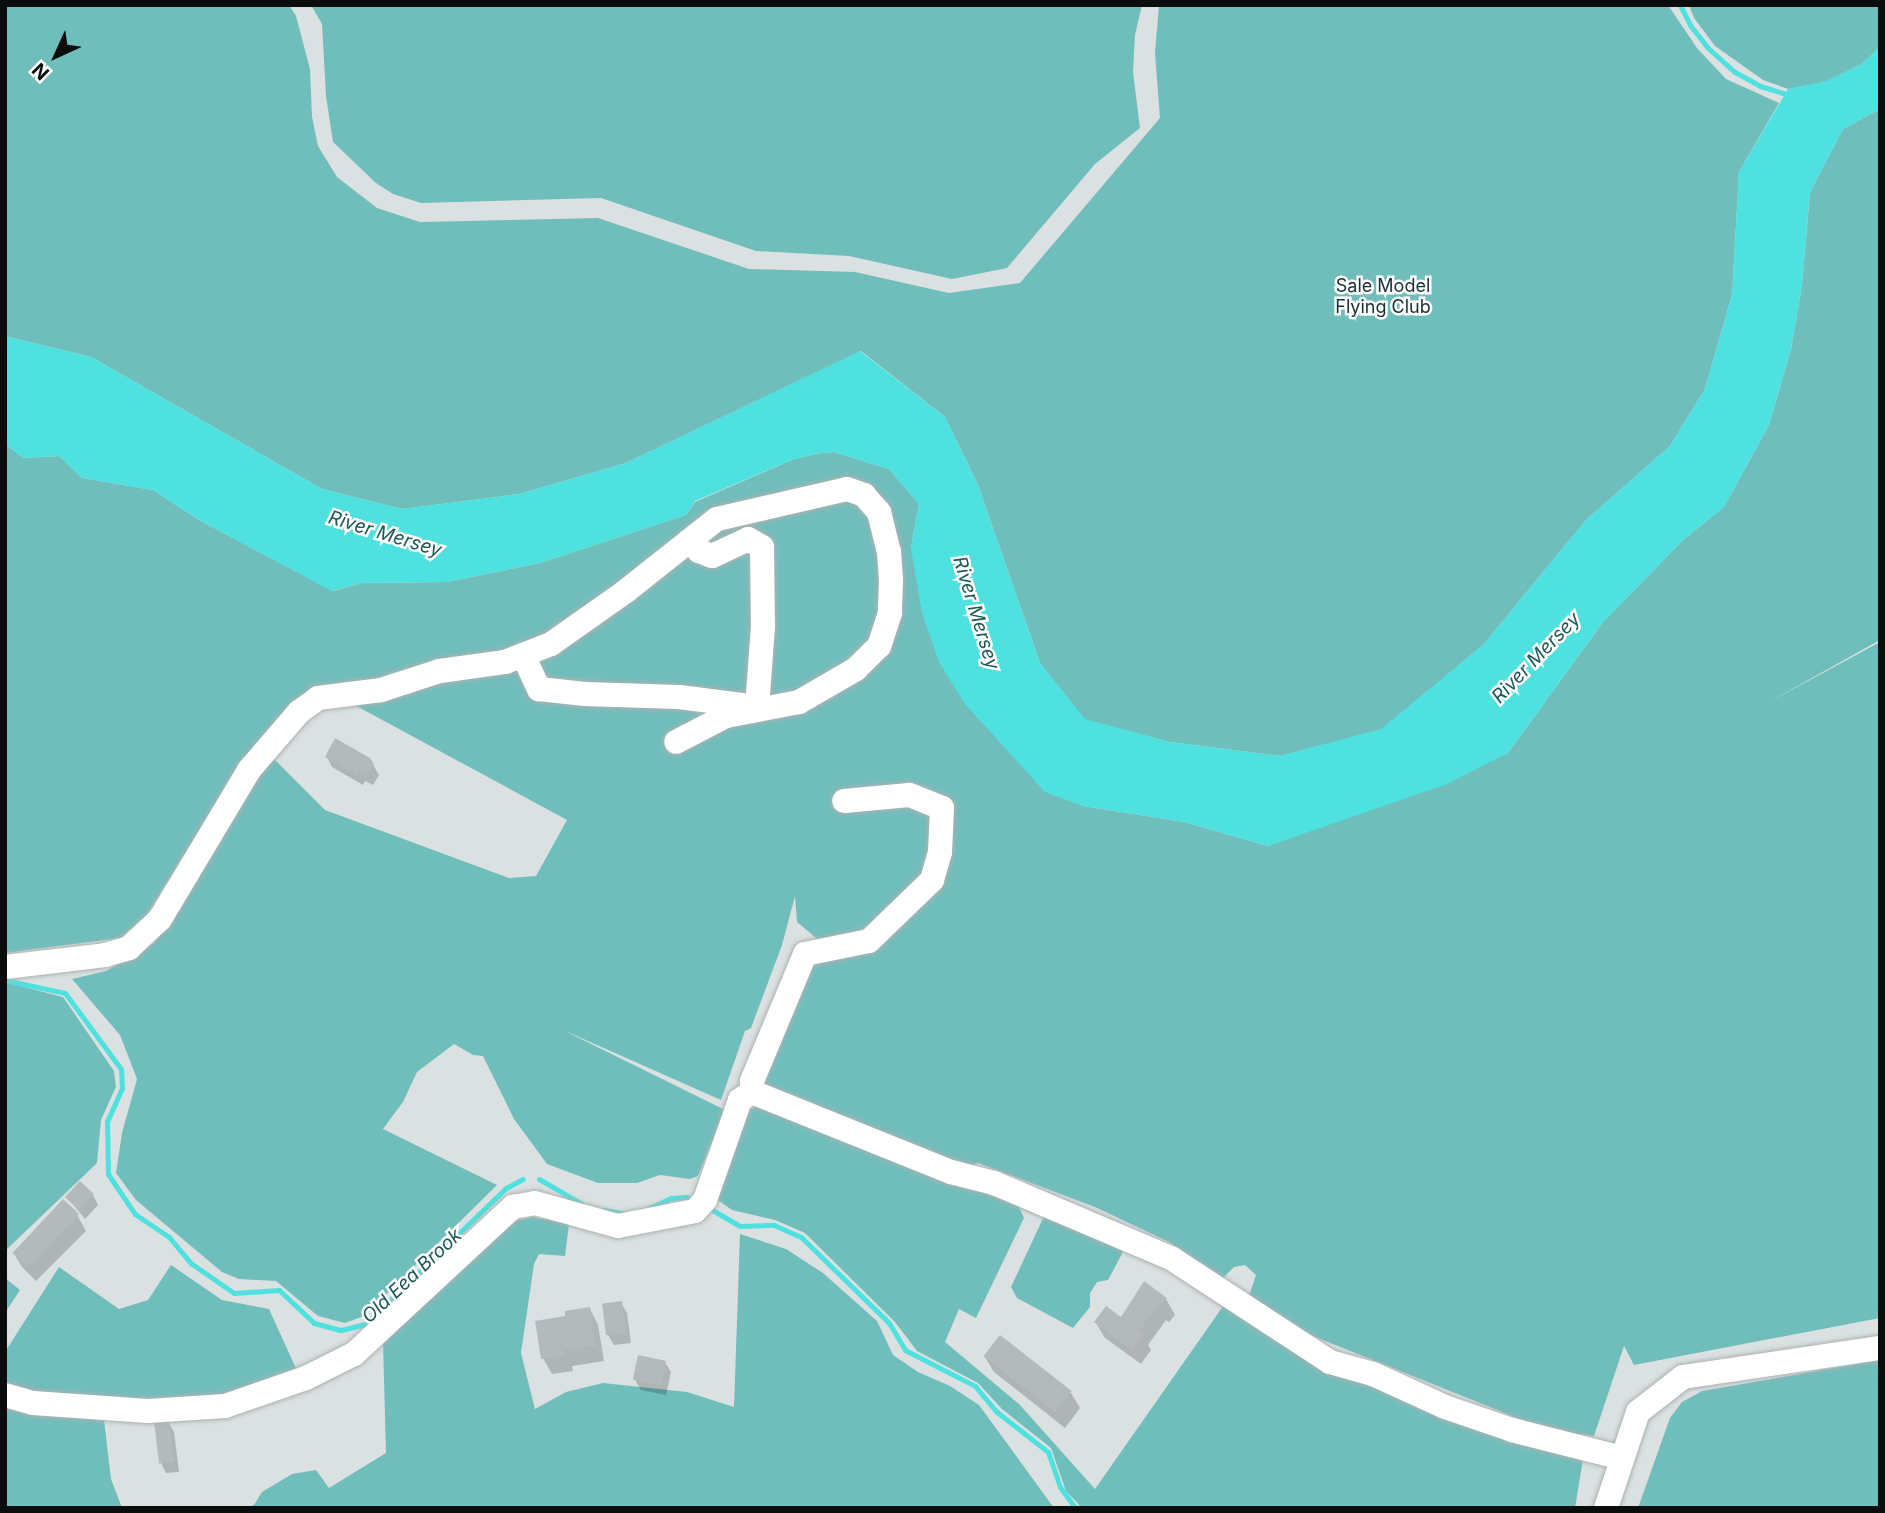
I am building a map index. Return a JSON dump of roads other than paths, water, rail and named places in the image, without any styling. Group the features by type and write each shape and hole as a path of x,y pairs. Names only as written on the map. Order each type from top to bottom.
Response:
{"street":[{"path":"5,967 105,954 129,948 160,919 249,770 299,712 318,698 382,690 440,671 505,662 551,644 717,519 846,489 864,495 878,512 889,552 890,613 879,646 856,669 799,702 726,716 676,742"},
{"path":"690,540 699,551 712,556 748,539 762,547 763,626 757,708"},
{"path":"523,655 539,689 585,694 679,696 757,708"},
{"path":"752,1092 752,1081 805,954 869,941 932,880 940,852 942,808 909,795 844,801"},
{"path":"5,1395 33,1403 161,1410 225,1406 306,1378 354,1354 513,1207 535,1203 618,1226 695,1211 705,1200 740,1100 752,1092"},
{"path":"752,1092 951,1172 994,1182 1171,1258 1330,1362 1373,1374 1445,1407 1512,1430 1622,1458"},
{"path":"1606,1508 1638,1412 1683,1377 1880,1349"}],"water":[{"name":"River Mersey","path":"1880,47 1880,109 1843,129 1810,192 1802,285 1791,349 1769,425 1724,507 1683,540 1603,622 1508,753 1447,784 1268,846 1184,822 1083,806 1045,792 965,704 939,662 922,613 911,548 919,504 889,469 834,452 821,453 794,459 695,501 686,515 540,563 447,582 362,583 332,591 199,520 153,490 82,478 59,456 24,458 5,444 5,336 91,357 322,489 402,509 519,494 626,463 860,351 945,417 978,485 1040,663 1085,719 1170,742 1280,756 1381,729 1483,645 1586,520 1670,446 1705,389 1732,295 1739,172 1788,89 1826,81 1862,64"}],"waterway":[{"path":"1680,5 1690,25 1708,48 1735,72 1760,86 1790,95"},
{"name":"Old Eea Brook","path":"5,980 65,993 121,1069 122,1088 107,1121 108,1174 135,1214 169,1237 192,1264 234,1293 279,1290 314,1323 341,1330 365,1324 506,1188 523,1179"},
{"name":"Old Eea Brook","path":"539,1179 582,1204"},
{"name":"Old Eea Brook","path":"645,1210 671,1198 686,1197 695,1202"},
{"name":"Old Eea Brook","path":"707,1207 740,1226 774,1225 801,1237 889,1323 905,1350 975,1386 997,1412 1048,1452 1060,1487 1075,1508"},
{"name":"Old Eea Brook","path":"604,1210 626,1214"}],"park label":[{"name":"Sale Model Flying Club","path":"1383,297"}]}
